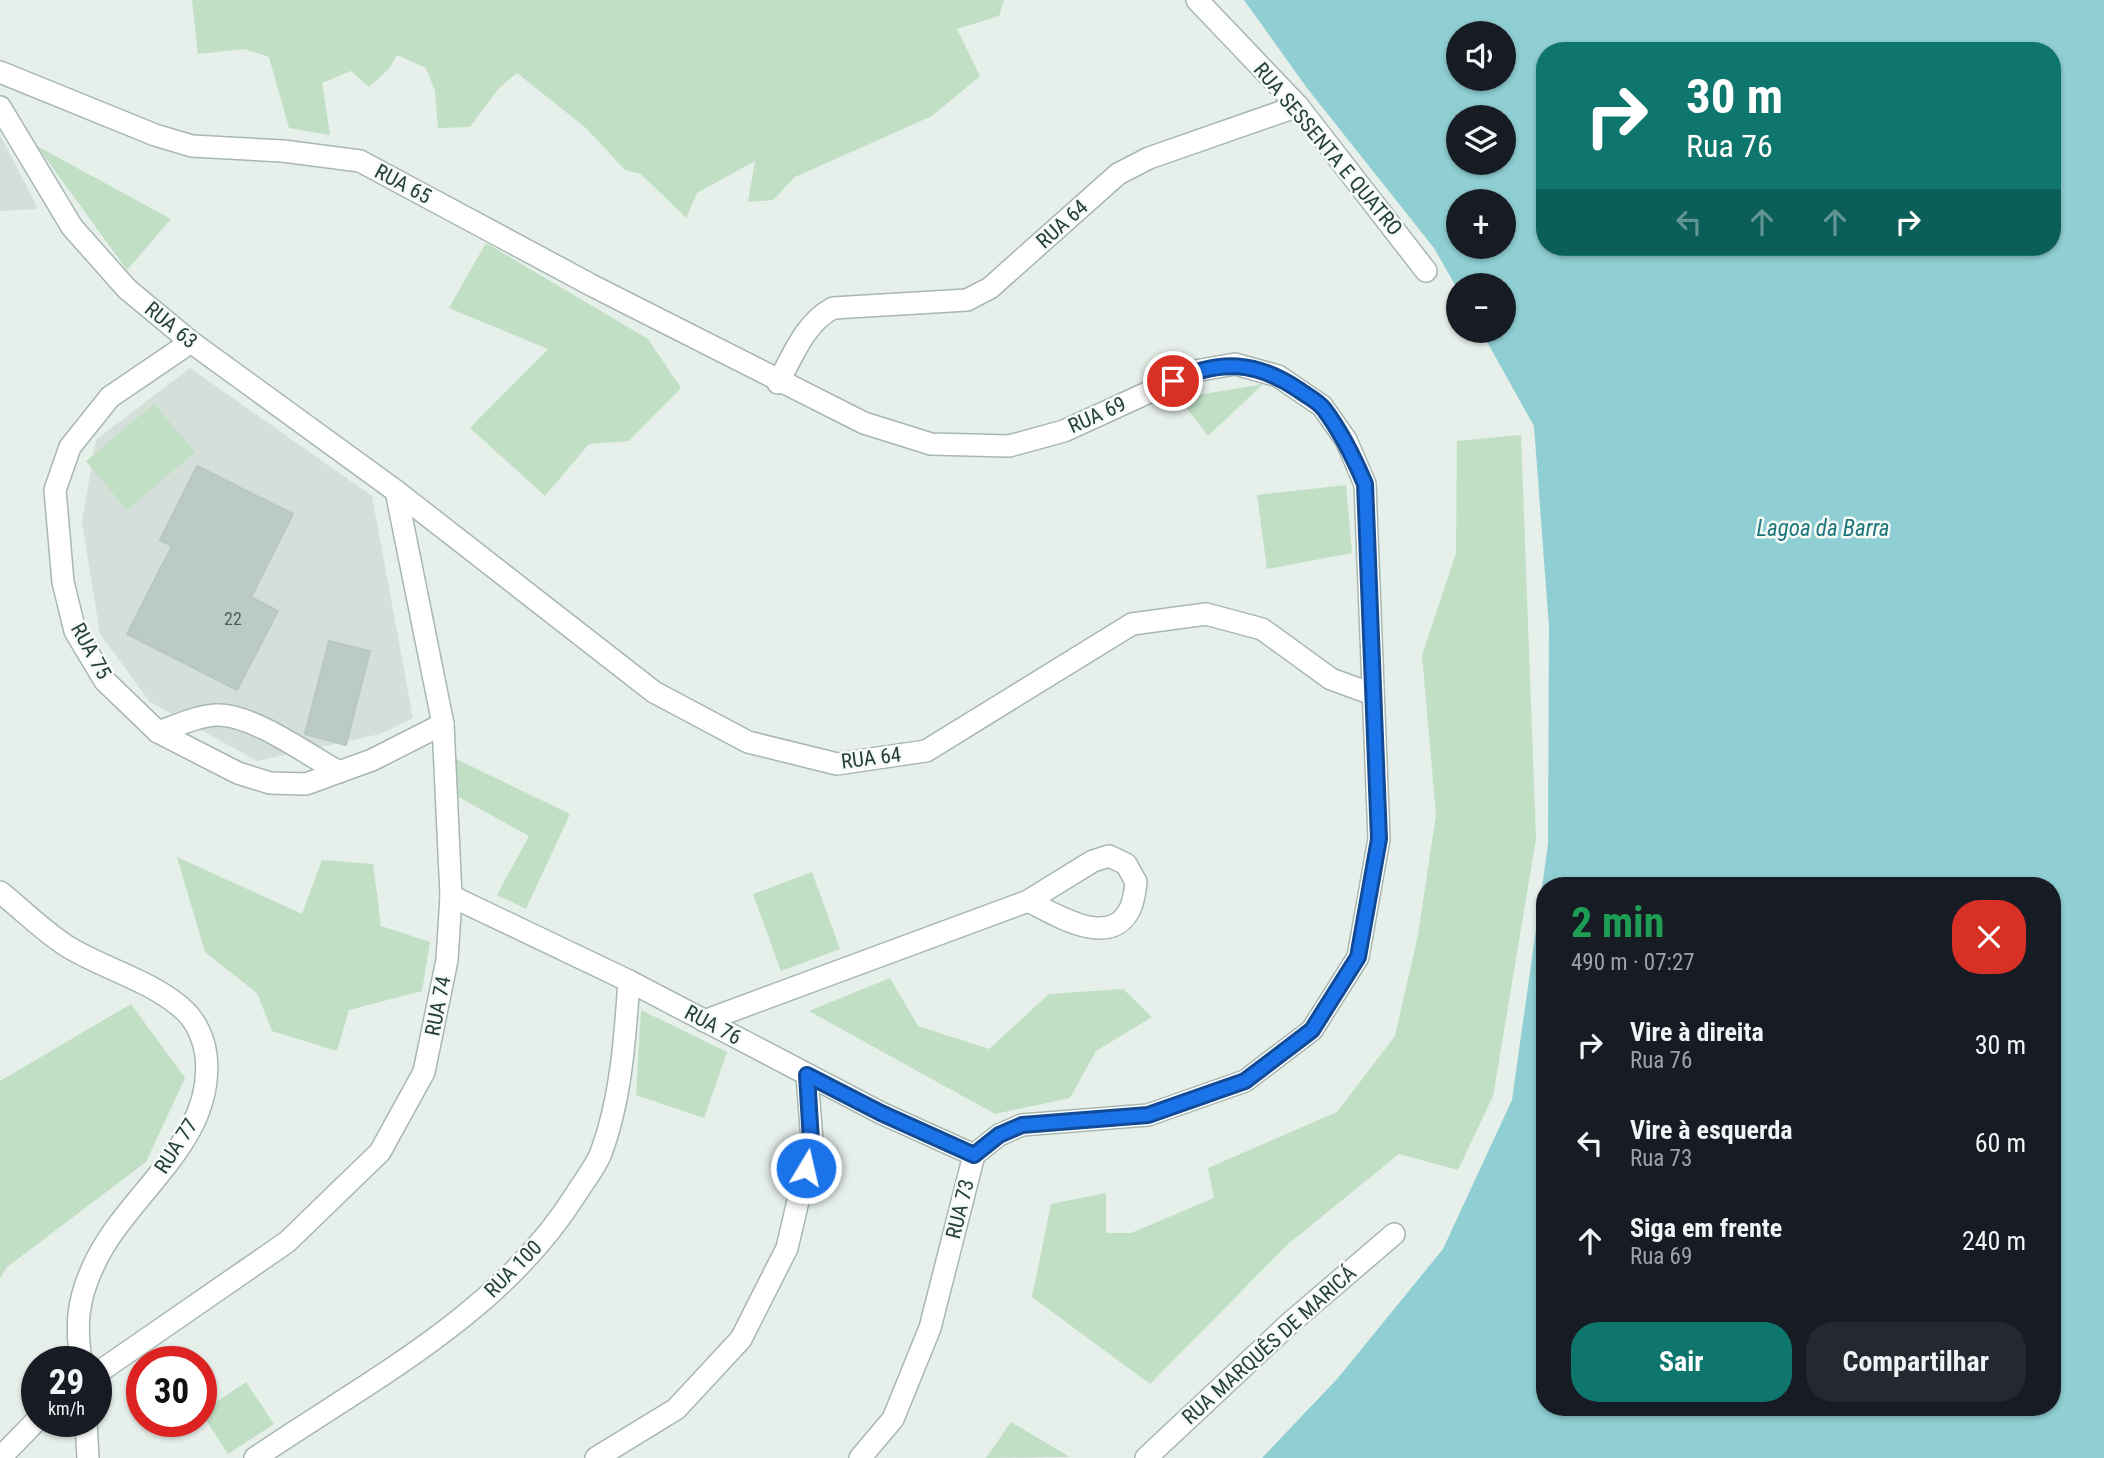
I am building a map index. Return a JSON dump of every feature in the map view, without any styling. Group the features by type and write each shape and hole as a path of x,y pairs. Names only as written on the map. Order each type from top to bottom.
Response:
{"street":[{"name":"RUA SESSENTA E QUATRO","path":"1197,0 1298,106 1426,271"},
{"name":"RUA 65","path":"0,72 155,135 192,146 283,151 360,161 778,383"},
{"name":"RUA 64","path":"778,383 808,329 819,315 833,308 967,300 990,288 1118,174 1149,158 1298,106"},
{"name":"RUA 63","path":"0,107 31,163 72,227 127,289 191,342 396,491"},
{"name":"RUA 75","path":"191,342 110,397 70,447 55,490 63,582 75,631 105,681 158,732 238,773 270,783 306,784 372,760 443,724"},
{"name":"RUA 69","path":"778,383 864,423 931,444 1009,446 1064,431 1195,371 1234,364 1278,376 1322,406 1346,440 1365,484 1371,694"},
{"name":"RUA 64","path":"396,491 654,692 748,742 837,764 926,751 1132,624 1206,614 1262,629 1331,679 1371,694"},
{"name":"RUA 74","path":"112,1363 287,1242 380,1152 424,1072 447,960 451,896 443,724 396,491"},
{"name":"RUA 73","path":"860,1458 893,1419 930,1328 974,1155 999,1135 1022,1125 1148,1115 1245,1081 1312,1030 1358,957 1379,839 1371,694"},
{"path":"158,732 214,715 230,715 252,723 339,772"},
{"path":"704,1021 1028,901 1093,861 1110,856 1126,864 1136,882 1130,910 1116,925 1088,929 1028,901"},
{"name":"RUA 77","path":"0,892 68,947 156,992 187,1013 204,1040 208,1075 195,1123 167,1165 112,1231 91,1269 76,1322 79,1346"},
{"name":"RUA 76","path":"451,896 629,981 881,1113 974,1155"},
{"name":"RUA 100","path":"254,1458 390,1371 502,1285 555,1227 600,1155 623,1060 629,981"},
{"path":"596,1458 676,1409 741,1339 787,1248 811,1141 807,1075"},
{"name":"RUA MARQUÊS DE MARICÁ","path":"1146,1458 1290,1323 1394,1234"},
{"path":"0,1458 21,1436"},
{"path":"87,1437 88,1458"}],"shaded area":[{"path":"0,135 38,209 0,211"},
{"path":"190,368 372,496 413,718 380,734 257,761 150,702 100,634 82,522 96,440"}],"green space":[{"path":"192,0 1004,0 999,16 957,29 980,76 932,116 795,177 773,200 748,202 755,161 697,193 686,218 641,174 625,170 586,128 517,73 499,88 470,127 438,128 435,91 426,68 397,55 389,69 369,87 351,71 322,83 330,135 289,128 269,57 244,49 198,54"},
{"path":"37,146 171,219 127,270"},
{"path":"486,243 648,339 681,388 629,441 589,444 545,496 470,428 548,349 449,308"},
{"path":"1263,384 1208,436 1179,398"},
{"path":"154,404 195,452 127,510 86,461"},
{"path":"1521,435 1536,839 1493,1096 1458,1170 1399,1154 1288,1244 1150,1384 1032,1297 1051,1204 1106,1193 1106,1233 1131,1233 1214,1198 1208,1168 1337,1112 1395,1036 1418,935 1436,815 1422,655 1456,553 1457,441"},
{"path":"1346,485 1352,553 1267,569 1257,495"},
{"path":"456,759 570,814 526,909 497,895 529,836 455,795"},
{"path":"177,857 302,914 322,860 373,864 381,926 430,942 422,991 349,1010 337,1051 272,1031 257,993 205,952"},
{"path":"812,872 840,949 781,971 753,894"},
{"path":"890,978 918,1026 989,1049 1049,994 1123,989 1152,1017 1096,1051 1070,1098 995,1114 809,1011"},
{"path":"131,1004 185,1078 146,1162 7,1267 0,1278 0,1081"},
{"path":"641,1010 727,1052 704,1118 636,1095"},
{"path":"246,1382 274,1424 228,1454 217,1437 217,1401"},
{"path":"1011,1422 1070,1457 986,1458"}],"water":[{"name":"Lagoa da Barra","path":"1244,0 2104,0 2104,1458 1262,1458 1338,1378 1443,1249 1512,1100 1536,929 1536,1416 2061,1416 2061,877 1543,877 1548,844 1549,627 1534,426 1488,343 1516,343 1516,273 1448,273 1434,248 1307,88"}],"building":[{"path":"197,466 293,514 251,597 278,611 237,690 127,634 172,546 160,540"},
{"path":"329,641 370,651 346,745 305,734"}],"route":[{"path":"806,1168 811,1141 807,1075 881,1113 974,1155 999,1135 1022,1125 1148,1115 1245,1081 1312,1030 1358,957 1379,839 1371,694 1365,484 1346,440 1322,406 1278,376 1234,364 1195,371 1173,381"}]}
